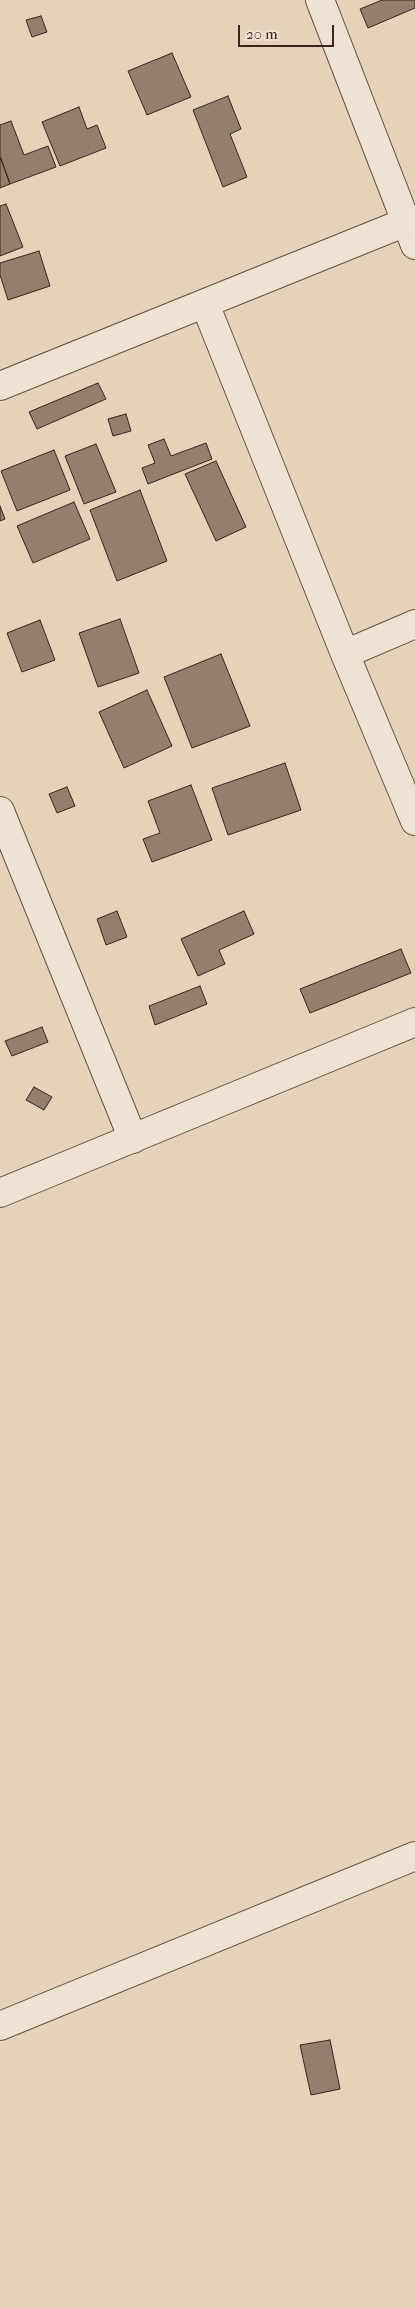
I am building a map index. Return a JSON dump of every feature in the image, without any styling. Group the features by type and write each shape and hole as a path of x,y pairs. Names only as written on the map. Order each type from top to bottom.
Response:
{"street":[{"path":"0,386 205,304 410,233 320,0"},
{"path":"205,304 344,654 415,821"},
{"path":"344,654 415,624"},
{"path":"0,811 133,1138"},
{"path":"0,1193 415,1022"},
{"path":"0,2026 415,1856"}],"building":[{"path":"382,0 415,0 415,8 368,28 360,9"},
{"path":"41,16 47,32 32,37 26,20"},
{"path":"172,53 191,97 147,115 128,71"},
{"path":"228,96 241,129 230,134 247,177 223,187 193,110"},
{"path":"79,107 87,129 97,125 106,148 60,166 42,122"},
{"path":"11,121 24,155 48,146 56,167 10,184 0,156 0,125"},
{"path":"0,160 10,184 0,188"},
{"path":"6,204 23,247 0,256 0,206"},
{"path":"39,251 50,286 8,300 0,275 0,263"},
{"path":"98,383 106,399 37,429 29,412"},
{"path":"126,414 131,431 113,436 108,419"},
{"path":"164,439 171,456 206,443 212,459 148,484 142,468 155,463 148,445"},
{"path":"96,444 116,492 84,504 65,456"},
{"path":"54,450 70,490 17,511 1,471"},
{"path":"216,461 246,527 216,541 185,474"},
{"path":"140,490 167,561 117,581 90,510"},
{"path":"74,502 90,539 33,563 17,526"},
{"path":"0,506 5,519 0,521"},
{"path":"120,619 139,673 98,687 79,633"},
{"path":"40,620 55,660 22,672 7,633"},
{"path":"221,654 250,726 192,748 164,677"},
{"path":"147,690 172,746 124,768 99,712"},
{"path":"285,763 301,810 228,835 212,788"},
{"path":"191,785 212,840 152,862 143,839 160,833 148,801"},
{"path":"67,787 75,806 57,813 49,794"},
{"path":"117,911 127,937 106,945 97,919"},
{"path":"244,911 254,934 219,950 225,964 198,976 181,939"},
{"path":"401,949 411,973 310,1013 300,989"},
{"path":"200,986 207,1004 155,1025 149,1006"},
{"path":"42,1027 48,1042 12,1056 5,1041"},
{"path":"34,1087 52,1097 44,1110 26,1100"},
{"path":"330,2040 340,2089 311,2095 300,2045"}]}
